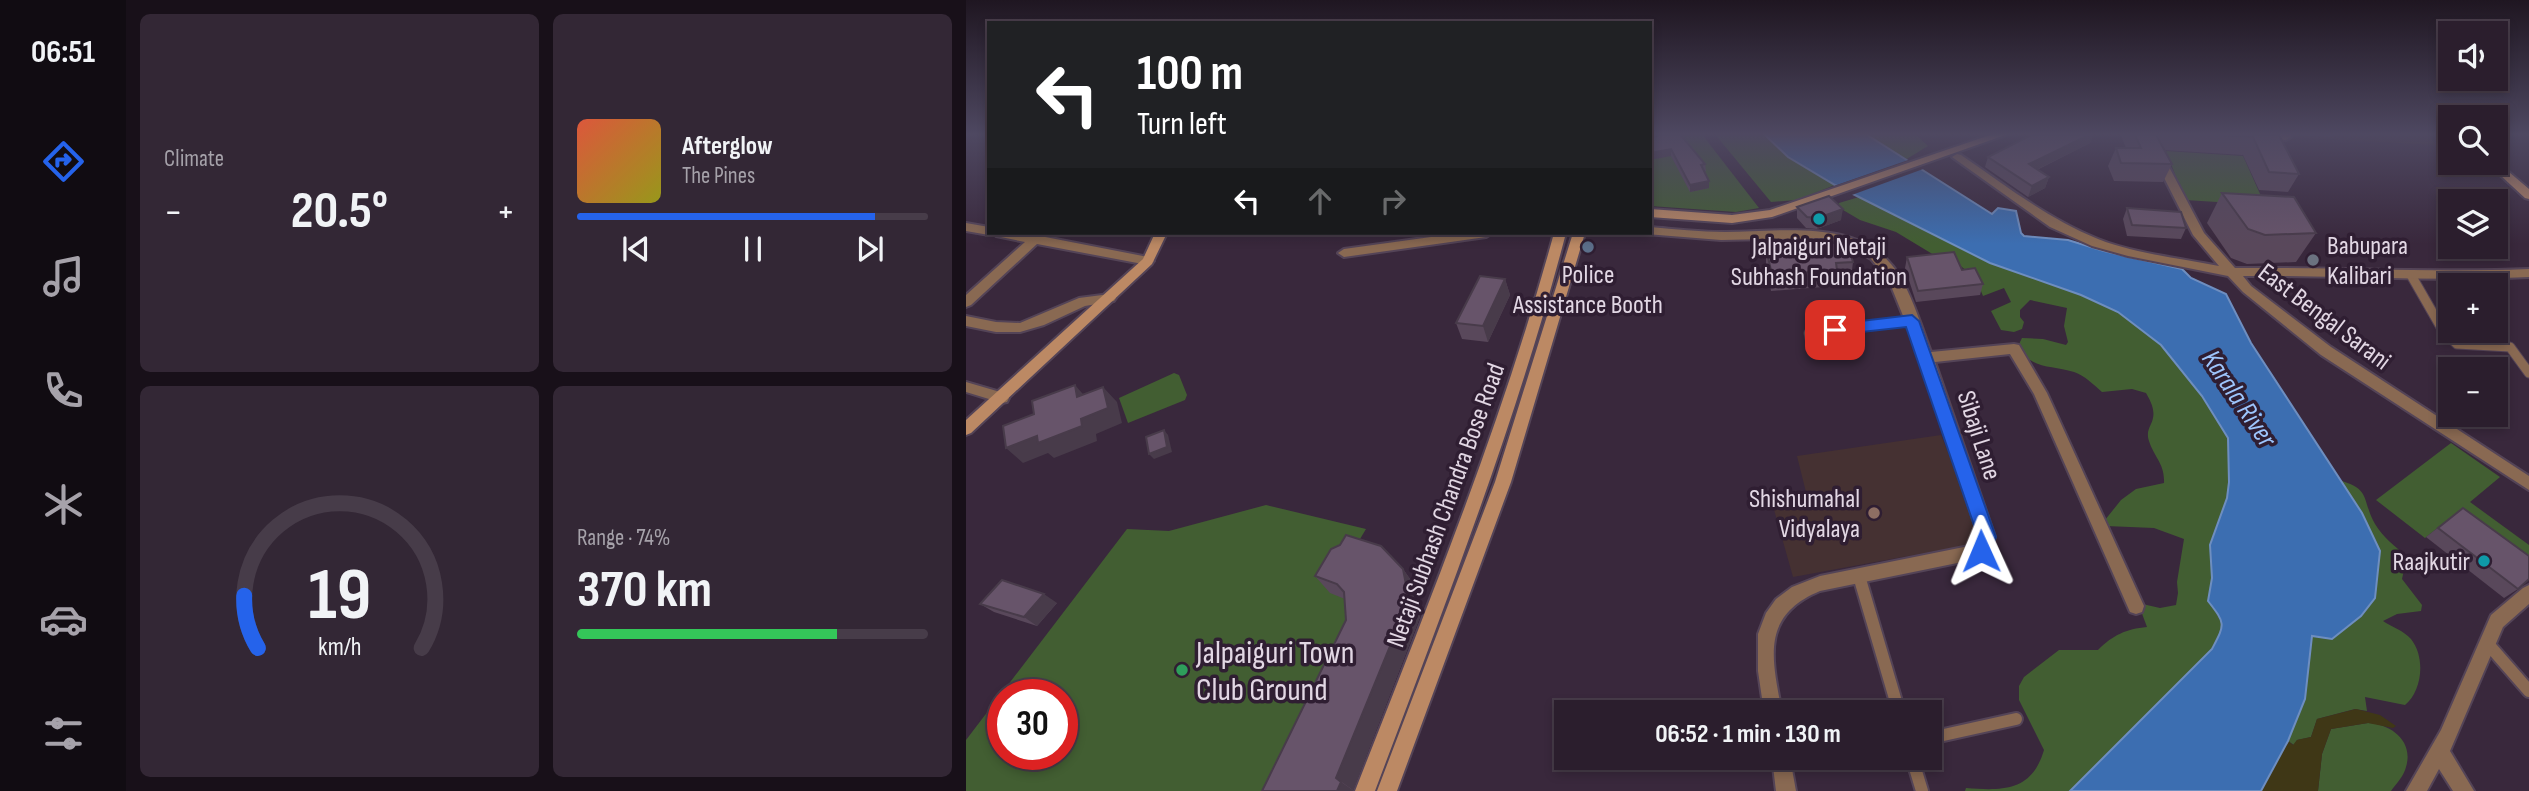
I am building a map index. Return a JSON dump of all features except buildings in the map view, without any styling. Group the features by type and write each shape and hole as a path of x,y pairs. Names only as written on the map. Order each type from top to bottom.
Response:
{"street":[{"path":"1652,220 1713,226 1750,224 1774,218 1902,170"},
{"path":"1975,170 2042,217 2081,237 2128,252 2230,272 2317,271 2411,275 2529,273"},
{"name":"East Bengal Sarani","path":"2167,170 2194,226 2210,251 2254,295 2326,351 2529,484"},
{"path":"2506,175 2528,194"},
{"path":"1652,213 1732,219 1828,196"},
{"path":"966,227 987,231"},
{"name":"Sibaji Lane","path":"1652,231 1721,236 1824,234 1843,238 1875,256 1887,267 1927,358 1987,543 1977,552 1808,587 1787,600 1771,621 1766,634 1764,661 1771,700"},
{"path":"1012,235 1148,261"},
{"path":"966,429 1148,261 1160,235"},
{"path":"1344,253 1472,235"},
{"name":"Netaji Subhash Chandra Bose Road","path":"1365,791 1484,480 1537,319 1559,235"},
{"name":"Netaji Subhash Chandra Bose Road","path":"1388,791 1503,482 1577,235"},
{"path":"966,302 1035,239"},
{"path":"966,321 1011,328 1025,327 1078,301 1110,298"},
{"path":"1927,358 2014,349 2040,393 2136,606"},
{"path":"966,387 1002,398"},
{"path":"2416,791 2440,753 2497,621 2529,593"},
{"path":"2440,753 2464,791"},
{"path":"1783,770 1786,791"}],"lane":[{"path":"2411,275 2442,329 2457,344 2510,347 2529,373"},
{"path":"1811,343 1809,333 1912,321"},
{"path":"1859,576 1895,700"},
{"path":"2488,644 2529,691"},
{"path":"1942,735 2016,719"},
{"path":"1916,770 1922,791"}],"shaded area":[{"name":"Shishumahal Vidyalaya","path":"1941,435 1979,528 1974,544 1793,577 1771,499 1806,492 1797,456"}],"green space":[{"path":"1652,170 1730,170 1759,208 1736,212 1652,206"},
{"path":"1744,170 1810,170 1835,185 1797,200 1771,202"},
{"path":"2173,170 2249,170 2265,205 2185,200"},
{"path":"1859,197 2118,312 2161,345 2202,396 2228,438 2227,498 2210,545 2212,578 2209,601 2221,619 2219,634 2212,649 2070,791 1965,791 1966,788 1993,789 2015,786 2032,774 2039,764 2044,750 2019,700 2019,686 2024,677 2059,650 2098,650 2120,634 2147,627 2138,603 2160,608 2176,605 2184,539 2154,528 2106,526 2105,520 2121,500 2136,489 2164,483 2163,471 2148,435 2153,417 2151,403 2146,393 2132,389 2102,392 2078,373 2044,366 2030,360 2017,348 2022,338 2043,339 2066,345 2068,342 2064,326 2067,308 2030,300 2020,310 2020,317 2024,322 2022,329 2014,332 2001,330 1991,311 2011,302 2004,288 1983,296 1976,279 1956,262 1939,258 1896,232 1860,220 1838,207 1839,203"},
{"path":"1174,373 1179,375 1187,395 1185,400 1128,423 1119,398"},
{"path":"2451,443 2500,477 2470,502 2529,545 2529,560 2451,517 2425,538 2376,500"},
{"path":"2338,480 2361,491 2378,529 2407,556 2402,579 2422,605 2421,611 2397,614 2383,621 2411,639 2419,655 2420,674 2415,691 2405,705 2365,697 2367,711 2355,709 2317,719 2311,737 2297,740 2294,745 2288,741 2305,699 2312,635 2332,639 2361,616 2362,513"},
{"name":"Jalpaiguri Town Club Ground","path":"1266,505 1366,529 1354,549 1351,601 1358,609 1288,791 966,791 966,740 987,712 987,770 1078,770 1078,679 1013,679 1127,529 1169,531"},
{"path":"2368,723 2385,727 2404,742 2408,758 2400,780 2391,791 2318,791 2322,754 2331,729"}],"sand":[{"path":"2356,709 2380,715 2396,726 2393,728 2368,723 2331,729 2322,754 2318,791 2261,791 2288,741 2293,745 2297,740 2311,737 2317,719"}],"water":[{"name":"Karala River","path":"1810,170 1922,170 1992,214 1998,208 2016,211 2024,236 2068,240 2182,269 2191,278 2226,294 2251,343 2362,513 2380,551 2375,598 2361,616 2332,639 2312,636 2305,699 2288,741 2261,791 2070,791 2212,649 2221,629 2221,620 2208,601 2212,578 2210,545 2227,498 2228,438 2202,396 2161,345 2118,312 2081,295 1990,263"}],"pier":[{"path":"1880,170 1921,170 1849,196 1831,187"}],"place":[{"name":"Jalpaiguri Netaji Subhash Foundation","path":"1819,219"},
{"name":"Police Assistance Booth","path":"1588,247"},
{"name":"Babupara Kalibari","path":"2313,260"},
{"name":"Shishumahal Vidyalaya","path":"1874,513"},
{"name":"Raajkutir","path":"2484,561"},
{"name":"Jalpaiguri Town Club Ground","path":"1182,670"}],"route":[{"path":"1835,330 1912,321 1987,537 1987,543 1981,551"}]}
